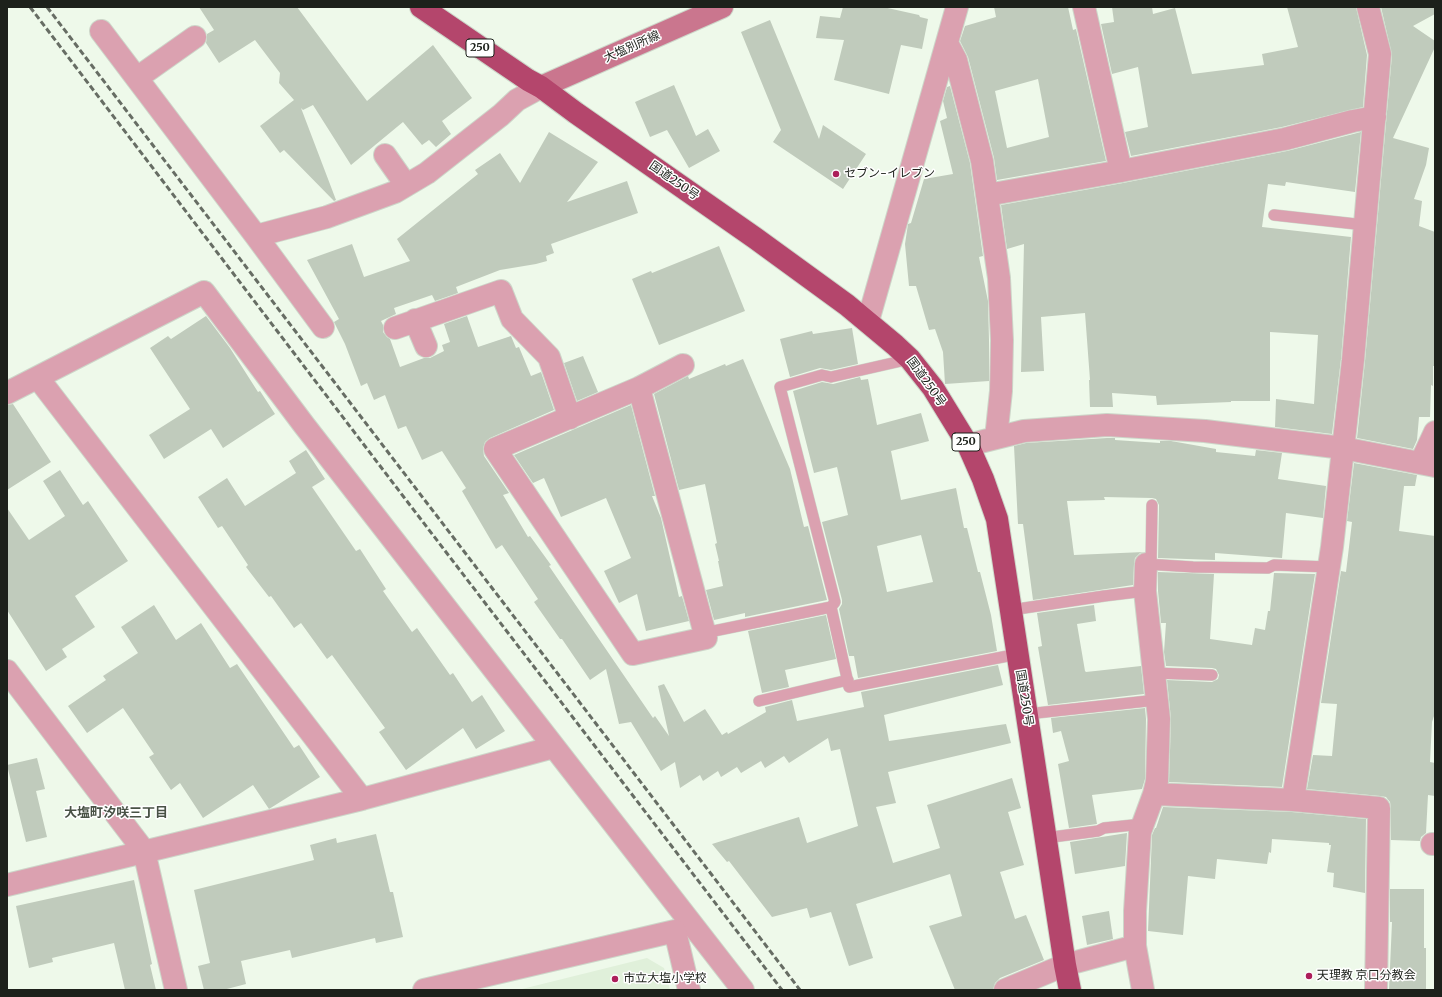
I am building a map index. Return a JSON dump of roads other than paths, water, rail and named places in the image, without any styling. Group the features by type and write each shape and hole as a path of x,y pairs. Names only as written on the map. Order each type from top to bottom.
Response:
{"highway":[{"name":"国道250号","path":"421,7 528,80 541,87 755,238 868,321 910,359 933,388 968,445 983,479 997,520 1070,990"}],"main road":[{"name":"大塩別所線","path":"541,87 722,7"}],"street":[{"path":"868,321 957,7"},
{"path":"1084,7 1121,171"},
{"path":"1293,800 1329,567 1353,360 1380,54 1368,7"},
{"path":"101,30 323,327"},
{"path":"137,78 195,37"},
{"path":"947,43 956,60 982,161 999,278 1002,340 1001,391 996,438"},
{"path":"256,236 327,217 395,192 427,173 501,115 517,100 541,87"},
{"path":"987,195 1285,139 1353,121 1375,117"},
{"path":"385,155 406,185"},
{"path":"394,328 501,291 512,319 549,357 570,418"},
{"path":"7,394 204,292 304,424 554,747 684,928 743,990"},
{"path":"415,320 426,346"},
{"path":"639,388 706,638 633,654 495,449 639,388 683,365"},
{"path":"38,378 362,799"},
{"path":"968,445 1024,431 1107,425 1205,432 1343,448 1428,464 1435,432"},
{"path":"1143,990 1135,946 1134,911 1140,832 1154,794 1157,781 1159,719 1145,591 1148,564"},
{"path":"7,671 144,851 176,990"},
{"path":"7,885 362,799 554,747"},
{"path":"1154,794 1293,800 1380,808 1376,990"},
{"path":"424,990 684,928"},
{"path":"684,928 689,990"},
{"path":"1005,990 1065,965 1135,946"}],"lane":[{"path":"1274,215 1365,225"},
{"path":"704,633 831,607 836,602 780,387 822,375 831,378 910,359"},
{"path":"1152,505 1148,564 1193,567 1268,568 1274,565 1329,567"},
{"path":"1011,610 1145,591"},
{"path":"831,607 850,688 1018,654"},
{"path":"1154,673 1212,675"},
{"path":"759,701 848,680"},
{"path":"1027,714 1157,700"},
{"path":"1046,838 1143,824"}],"railway":[{"path":"30,7 782,990"},
{"path":"47,7 800,990"}],"place":[{"name":"セブン-イレブン","path":"836,174"},
{"name":"天理教 京口分教会","path":"1309,976"},
{"name":"市立大塩小学校","path":"615,979"}],"district":[{"name":"大塩町汐咲三丁目","path":"116,813"}]}
